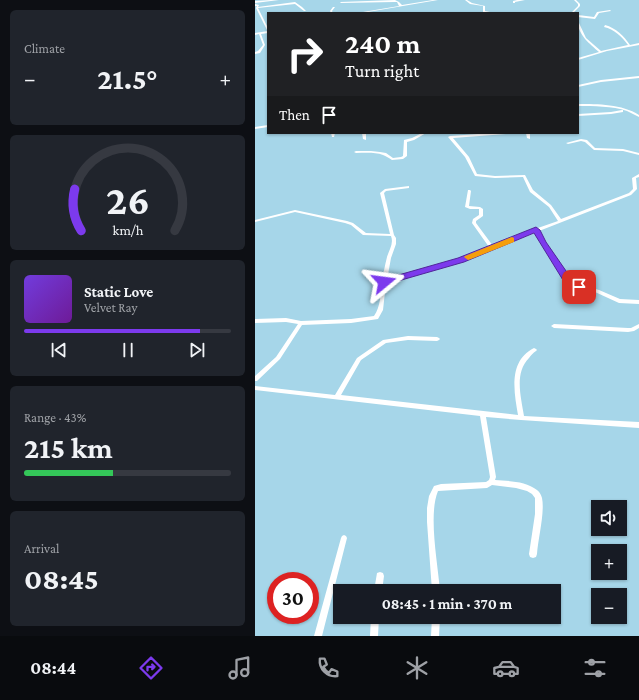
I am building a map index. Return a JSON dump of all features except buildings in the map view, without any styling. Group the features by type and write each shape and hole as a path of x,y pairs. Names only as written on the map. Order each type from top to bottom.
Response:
{"street":[{"path":"267,29 257,8 258,5 255,3 278,0"},
{"path":"411,0 415,4"},
{"path":"364,12 437,0"},
{"path":"466,0 471,4 483,6 482,12"},
{"path":"514,3 514,1 524,0"},
{"path":"573,12 579,6 575,0"},
{"path":"341,2 395,1 401,6"},
{"path":"257,8 295,4 302,7 305,11"},
{"path":"332,12 334,7"},
{"path":"389,8 392,11"},
{"path":"579,16 595,18 598,12 610,11"},
{"path":"579,25 585,38 601,52"},
{"path":"605,26 612,28 626,40 630,46"},
{"path":"255,34 267,31"},
{"path":"255,53 259,52 264,45 260,34"},
{"path":"579,58 639,44"},
{"path":"579,86 601,81 639,77"},
{"path":"579,105 633,111 639,116"},
{"path":"579,115 611,113 627,110"},
{"path":"255,128 267,126"},
{"path":"364,134 365,139"},
{"path":"356,152 385,153 393,158 402,158 405,156 405,141 422,134"},
{"path":"492,134 450,137 467,157 476,175 495,177 524,176 531,191 550,206 560,221"},
{"path":"528,134 529,138"},
{"path":"568,144 583,140 588,142 594,149 623,150 639,154"},
{"path":"384,282 461,260 632,193 635,189 634,178 639,175"},
{"path":"255,321 286,320 301,323 351,321 376,318 381,310 384,282 389,258 394,244 394,238 382,193 385,190 408,187"},
{"path":"469,191 468,207 481,209 481,216 474,220 473,223 492,248"},
{"path":"255,221 295,211 346,222 352,224 365,234 392,235"},
{"path":"536,230 542,242 569,283 597,291 619,301 639,302"},
{"path":"255,379 278,358 301,323"},
{"path":"553,326 629,330 639,326"},
{"path":"337,397 359,359 385,341 408,338 437,339"},
{"path":"521,418 517,373 524,358 534,350"},
{"path":"255,388 454,409 521,418 639,425"},
{"path":"483,414 493,478 491,482"},
{"path":"435,584 430,517 433,492 436,488 487,485 491,482 516,485 534,492 539,498 539,506 533,554"},
{"path":"319,636 343,538"},
{"path":"379,584 380,576"},
{"path":"374,636 375,624"},
{"path":"435,636 436,624"}],"slow traffic":[{"path":"468,257 512,240"}],"route":[{"path":"384,282 461,260 536,230 542,242 569,283 579,287"}]}
